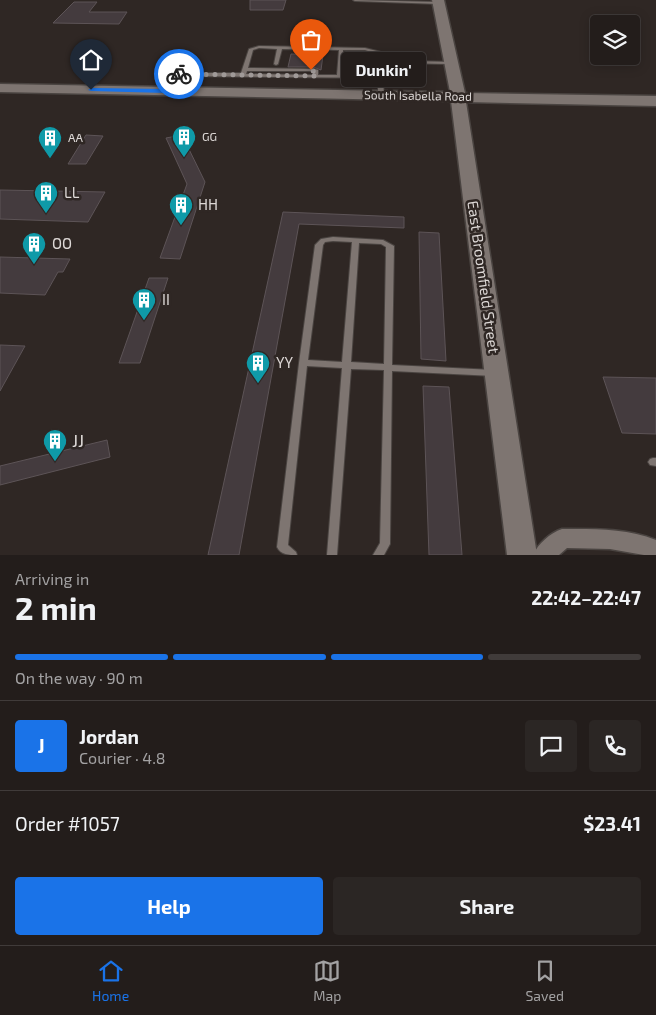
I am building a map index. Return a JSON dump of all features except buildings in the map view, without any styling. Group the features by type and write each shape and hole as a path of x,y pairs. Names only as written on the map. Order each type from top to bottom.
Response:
{"main road":[{"name":"East Broomfield Street","path":"439,1 458,97 522,555"},
{"name":"South Isabella Road","path":"0,88 656,101"}],"street":[{"path":"544,555 562,538 625,541 646,545 656,550"}],"lane":[{"path":"355,0 439,1"},
{"path":"244,72 251,49 258,47 374,50 379,53 381,96"},
{"path":"276,64 280,47"},
{"path":"338,76 341,48"},
{"path":"380,61 451,63"},
{"path":"166,91 176,74 244,72 380,77"},
{"path":"292,555 282,547 303,363 319,245 323,240 383,242 390,246 385,544 378,555"},
{"path":"332,555 356,240"},
{"path":"303,363 496,374"}],"way so far":[{"path":"179,74 316,76 316,72 311,70"}],"place":[{"name":"Dunkin'","path":"311,70"},
{"name":"GG","path":"184,158"},
{"name":"AA","path":"50,159"},
{"name":"LL","path":"46,214"},
{"name":"HH","path":"181,226"},
{"name":"OO","path":"34,265"},
{"name":"II","path":"144,321"},
{"name":"YY","path":"258,384"},
{"name":"JJ","path":"55,462"}],"route":[{"path":"91,90 166,91 174,76 179,74"}]}
